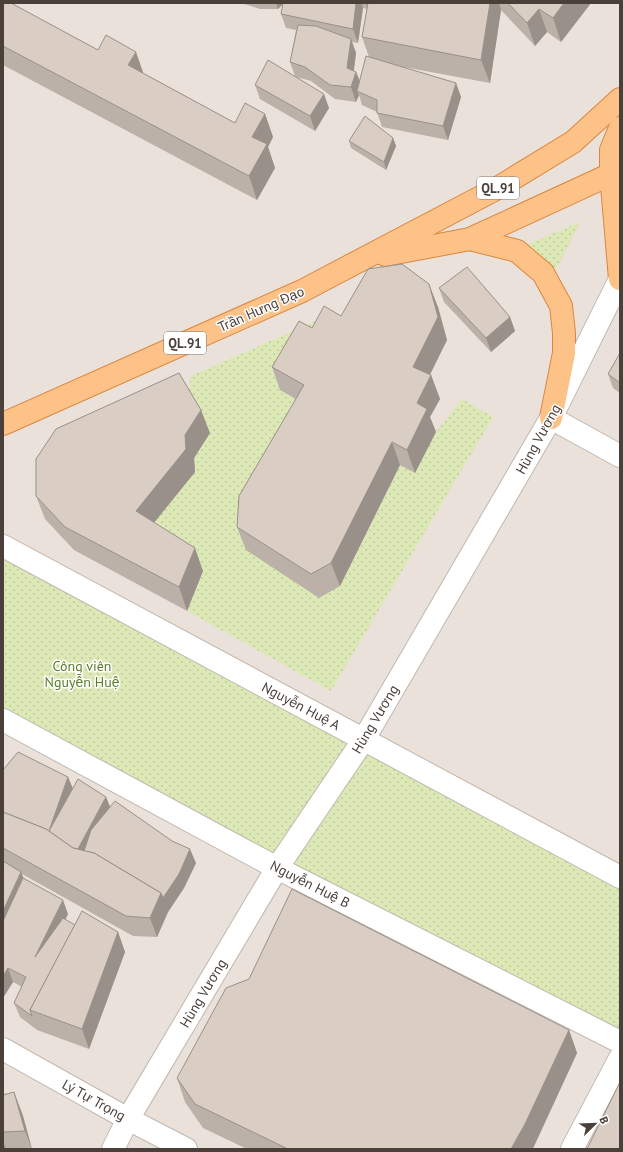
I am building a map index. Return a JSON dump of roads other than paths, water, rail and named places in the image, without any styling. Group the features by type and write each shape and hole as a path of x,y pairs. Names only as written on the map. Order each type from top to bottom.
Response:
{"highway":[{"name":"QL.91","path":"364,259 496,189 573,142 620,98"},
{"path":"620,128 611,150 615,172 620,279"},
{"name":"QL.91","path":"364,259 470,239 615,172"},
{"path":"470,239 517,251 543,273 561,306 564,333 564,353 551,418"},
{"name":"Trần Hưng Đạo","path":"3,424 302,291 364,259"}],"street":[{"name":"Hùng Vương","path":"112,1149 128,1119 277,868 364,739 551,418 620,279"},
{"path":"551,418 620,456"},
{"name":"Nguyễn Huệ A","path":"3,546 620,877"},
{"name":"Nguyễn Huệ B","path":"3,721 277,868 620,1042"},
{"name":"Lý Tự Trọng","path":"3,1049 128,1119 186,1149"},
{"path":"572,1149 620,1058"}],"park label":[{"name":"Công viên Nguyễn Huệ","path":"82,674"}]}
